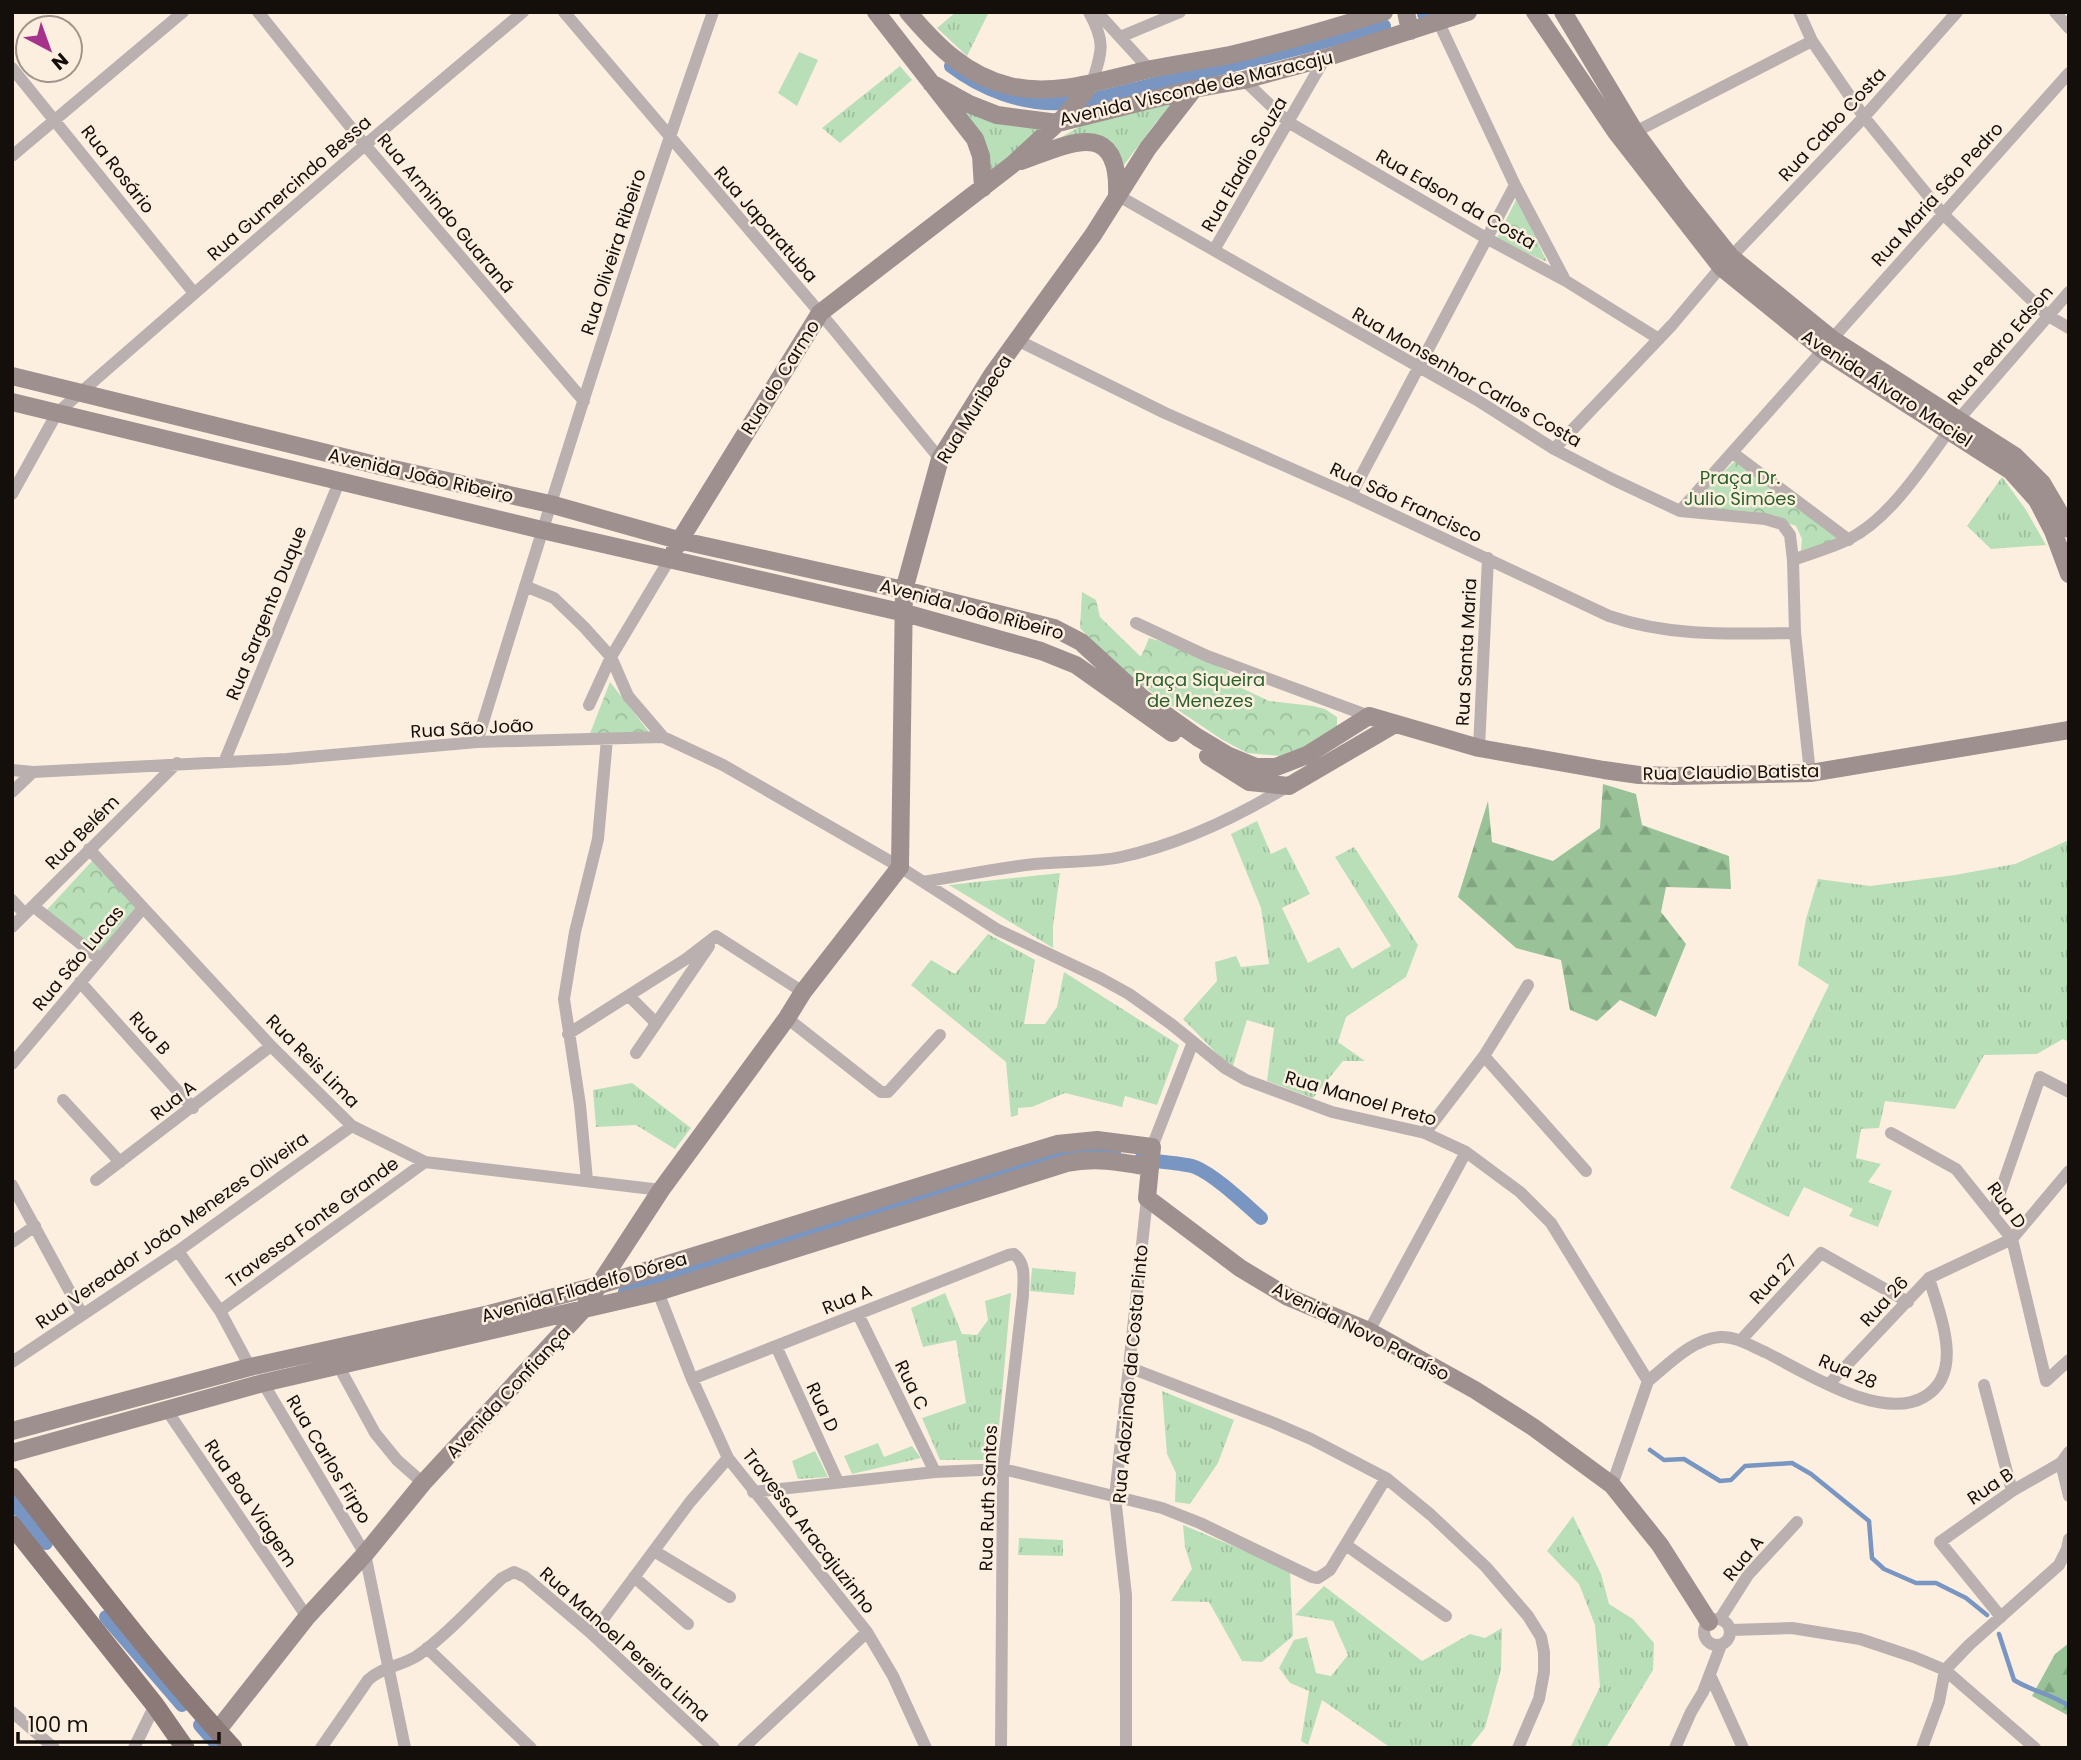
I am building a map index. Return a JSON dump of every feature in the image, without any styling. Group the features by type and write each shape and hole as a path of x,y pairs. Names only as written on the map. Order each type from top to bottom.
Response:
{"main road":[{"path":"12,1477 111,1603 233,1748"},
{"path":"12,1525 155,1705 185,1748"},
{"path":"44,1565 111,1603"}],"street":[{"path":"12,156 183,12"},
{"name":"Rua Armindo Guaraná","path":"258,12 365,145 584,401"},
{"name":"Rua Gumercindo Bessa","path":"12,494 57,413 79,392 523,12"},
{"name":"Rua Japaratuba","path":"564,12 820,313 940,459"},
{"name":"Rua Oliveira Ribeiro","path":"542,530 669,138 713,12"},
{"name":"Avenida Visconde de Maracaju","path":"876,12 930,83 997,116 1061,120 1244,80 1325,58 1468,12"},
{"name":"Avenida Visconde de Maracaju","path":"908,12 947,55 977,74 998,83 1030,90 1088,88 1150,70 1269,46 1384,12"},
{"path":"1088,88 1101,57 1102,43 1089,12"},
{"path":"1097,12 1150,70"},
{"path":"1120,37 1180,12"},
{"path":"1406,12 1410,31"},
{"name":"Avenida Álvaro Maciel","path":"1535,12 1624,142 1726,262 1827,344 1953,426 1982,443 2015,456 2032,471 2053,499 2069,529"},
{"name":"Avenida Álvaro Maciel","path":"1563,12 1635,132 1726,262"},
{"path":"1799,12 1812,41 1864,117 1943,214 2047,315 2069,328"},
{"name":"Rua Cabo Costa","path":"1554,449 1864,117 1956,12"},
{"path":"2054,12 2069,28"},
{"path":"1438,23 1515,185 1566,281"},
{"path":"1635,132 1812,41"},
{"name":"Rua Eladio Souza","path":"1214,250 1325,58"},
{"name":"Rua Rosário","path":"12,68 56,119 194,293"},
{"name":"Rua Maria São Pedro","path":"1680,511 2069,73"},
{"name":"Rua Edson da Costa","path":"1244,80 1287,122 1486,238 1566,281 1659,339"},
{"path":"930,83 975,139 981,156 984,188"},
{"name":"Rua do Carmo","path":"589,705 611,657 669,560 678,540 820,313 1013,164 1061,120 1088,88"},
{"name":"Rua Muribeca","path":"900,867 904,590 940,459 1017,340 1086,245 1154,140 1194,89"},
{"path":"1013,164 1074,143 1096,142 1113,158 1117,170 1117,195"},
{"path":"1351,495 1515,185"},
{"name":"Rua Monsenhor Carlos Costa","path":"1117,195 1477,400 1554,449 1680,511 1774,520 1788,531 1793,560 1795,633 1810,773"},
{"name":"Rua Pedro Edson","path":"1793,560 1849,540 1880,517 1922,469 1953,426 2069,292"},
{"name":"Rua São Francisco","path":"1017,340 1165,413 1488,558 1586,607 1643,627 1706,635 1795,633"},
{"name":"Avenida João Ribeiro","path":"12,376 380,466 550,504 678,540 904,590 1054,628 1073,635 1141,697 1227,755 1256,767 1276,767 1307,755 1369,716"},
{"name":"Avenida João Ribeiro","path":"12,402 542,530 905,613 1060,657 1088,672 1139,711 1237,775 1255,783 1289,786"},
{"name":"Avenida Álvaro Maciel","path":"1982,443 2036,499 2053,531 2069,574"},
{"path":"1733,453 1849,540"},
{"name":"Rua Sargento Duque","path":"225,760 340,480"},
{"path":"477,742 542,530"},
{"name":"Rua Santa Maria","path":"1479,748 1488,558"},
{"path":"525,586 559,601 611,657 628,696 663,737"},
{"path":"1136,623 1207,656 1395,724"},
{"path":"923,882 997,869 1117,858 1141,852 1201,831 1247,810 1395,724"},
{"name":"Rua Claudio Batista","path":"1395,724 1479,748 1639,775 1734,776 1810,773 2069,730"},
{"name":"Rua São João","path":"12,770 33,772 225,760 287,759 477,742 663,737 723,765 900,867"},
{"path":"587,1180 580,1105 564,999 575,932 594,859 607,739"},
{"name":"Rua Belém","path":"12,927 177,763"},
{"path":"12,792 33,772"},
{"name":"Rua Reis Lima","path":"89,849 271,1046 352,1126 425,1162 661,1190"},
{"name":"Rua Manoel Preto","path":"900,867 998,930 1100,978 1143,1003 1225,1069 1284,1096 1332,1112 1425,1133 1466,1152 1520,1192 1550,1223 1648,1381"},
{"name":"Avenida Confiança","path":"217,1731 307,1618 365,1554 423,1483 584,1309 661,1190 787,1018 803,992 900,867"},
{"path":"12,900 100,959"},
{"name":"Rua São Lucas","path":"12,1064 143,908"},
{"path":"568,1034 686,959 716,936"},
{"path":"716,936 803,992"},
{"path":"636,1053 716,936"},
{"name":"Rua B","path":"80,982 193,1108"},
{"path":"1425,1133 1484,1056 1528,985"},
{"path":"629,996 656,1023"},
{"path":"787,1018 881,1092 888,1093 940,1035"},
{"path":"1150,1157 1193,1042"},
{"name":"Rua A","path":"96,1180 271,1046"},
{"path":"1484,1056 1586,1171"},
{"path":"1993,1213 2040,1077 2069,1092"},
{"path":"63,1100 121,1162"},
{"name":"Rua Vereador João Menezes Oliveira","path":"12,1362 178,1251 352,1126"},
{"name":"Rua D","path":"1891,1133 1956,1169 2012,1239 2046,1381 2069,1360"},
{"name":"Avenida Filadelfo Dórea","path":"12,1431 250,1367 489,1314 599,1286 1057,1144 1097,1140 1150,1157"},
{"path":"1369,1332 1466,1152"},
{"name":"Rua Adozindo da Costa Pinto","path":"1126,1748 1126,1595 1115,1497 1150,1157"},
{"name":"Avenida Filadelfo Dórea","path":"12,1453 263,1383 658,1292 1067,1163 1150,1157"},
{"name":"Travessa Fonte Grande","path":"220,1311 425,1162"},
{"path":"2012,1239 2069,1171"},
{"path":"12,1185 82,1314"},
{"name":"Avenida Novo Paraíso","path":"1147,1198 1240,1268 1270,1287 1369,1332 1475,1390 1533,1427 1612,1485 1660,1545 1714,1621"},
{"path":"12,1241 35,1226"},
{"name":"Rua 26","path":"1829,1384 1929,1278 2012,1239"},
{"path":"178,1251 220,1311 250,1367"},
{"name":"Rua 27","path":"1741,1340 1821,1253 1908,1302"},
{"name":"Rua A","path":"692,1379 1014,1254"},
{"name":"Rua Ruth Santos","path":"1001,1748 1003,1469 1023,1295 1022,1264 1014,1254"},
{"name":"Rua 28","path":"1648,1381 1694,1345 1720,1337 1741,1340 1829,1384 1878,1403 1909,1404 1929,1394 1944,1377 1947,1363 1944,1333 1929,1278"},
{"name":"Travessa Aracajuzinho","path":"658,1292 692,1379 728,1458 866,1632 892,1676 926,1748"},
{"name":"Rua C","path":"858,1314 935,1472"},
{"name":"Rua D","path":"776,1346 838,1482"},
{"path":"338,1365 375,1433 397,1460 423,1483"},
{"path":"1128,1367 1311,1439 1386,1479 1431,1515 1486,1567 1528,1616 1541,1637 1544,1652 1544,1672 1539,1699 1518,1748"},
{"path":"1612,1485 1648,1381"},
{"name":"Rua Carlos Firpo","path":"263,1383 365,1554 405,1748"},
{"path":"1984,1385 2012,1490"},
{"name":"Rua Boa Viagem","path":"166,1409 307,1618"},
{"path":"2069,1452 2061,1464 2069,1496"},
{"path":"592,1634 690,1502 728,1458"},
{"name":"Rua B","path":"2001,1617 1940,1542 2012,1490 2061,1464"},
{"path":"753,1492 935,1472 1003,1469 1178,1514 1312,1577 1320,1577 1327,1573 1346,1545 1386,1479"},
{"name":"Rua A","path":"1714,1621 1748,1575 1797,1522"},
{"path":"1922,1748 1938,1702 1945,1670 2001,1617 2064,1568 2069,1539"},
{"path":"1346,1545 1446,1616"},
{"path":"654,1551 730,1597"},
{"name":"Rua Manoel Pereira Lima","path":"428,1648 510,1573 517,1572 592,1634 714,1748"},
{"path":"634,1577 688,1624"},
{"path":"1714,1621 1727,1624 1730,1630 1727,1640 1713,1645 1705,1637 1704,1629 1714,1621"},
{"path":"1730,1630 1792,1628 1860,1639 1889,1647 1945,1670 2035,1748"},
{"path":"743,1748 866,1632"},
{"path":"1675,1748 1710,1675 1721,1644"},
{"path":"321,1748 376,1672 407,1662 428,1648 531,1748"},
{"path":"1710,1675 1743,1748"},
{"path":"134,1748 155,1705"},
{"path":"12,1712 54,1748"}],"green space":[{"path":"956,12 989,12 967,56 937,28"},
{"path":"799,52 818,60 797,106 778,93"},
{"path":"900,66 912,80 840,143 822,128"},
{"path":"1182,101 1157,121 1121,169 1117,156 1060,138 1082,125"},
{"path":"964,111 1044,127 988,174 983,140"},
{"path":"1517,198 1547,262 1496,240"},
{"name":"Praça Dr. Julio Simões","path":"1739,457 1845,537 1801,551 1802,539 1796,526 1756,512 1687,507"},
{"path":"1740,465 1788,501 1785,509 1700,502"},
{"path":"2002,477 2026,510 2046,545 1991,549 1967,526"},
{"name":"Praça Siqueira de Menezes","path":"1082,592 1096,600 1100,617 1141,657 1149,638 1174,645 1228,671 1233,684 1269,701 1325,709 1337,717 1337,727 1329,737 1280,756 1247,753 1221,739 1116,665 1080,628"},
{"path":"610,682 649,732 589,736"},
{"path":"1603,784 1636,794 1642,825 1729,856 1731,889 1666,887 1661,912 1686,944 1656,1017 1620,1000 1597,1021 1570,1010 1561,960 1516,948 1458,897 1488,801 1492,842 1553,861 1600,828"},
{"path":"1257,821 1271,854 1286,847 1310,894 1282,908 1308,963 1339,947 1352,969 1391,946 1335,857 1354,847 1418,945 1406,977 1346,1017 1338,1042 1365,1061 1343,1061 1313,1098 1267,1081 1274,1028 1247,1020 1232,1069 1183,1019 1217,981 1215,962 1236,956 1241,967 1269,964 1261,908 1231,834"},
{"path":"2069,840 2069,1042 2063,1039 2037,1054 1984,1055 1955,1109 1885,1101 1879,1128 1861,1129 1856,1158 1881,1164 1868,1182 1892,1191 1878,1227 1849,1216 1853,1209 1804,1187 1788,1217 1730,1188 1829,985 1798,965 1806,919 1818,879 1870,886 1955,875 2015,864"},
{"path":"93,860 142,908 94,959 44,913"},
{"path":"1060,873 1053,948 949,885"},
{"path":"988,934 1035,960 1024,1024 1045,1024 1057,1007 1064,972 1179,1045 1157,1105 1125,1096 1122,1107 1065,1093 1032,1107 1018,1108 1018,1115 1011,1117 1006,1062 911,985 931,960 955,974"},
{"path":"632,1083 691,1128 675,1149 636,1125 596,1127 593,1090"},
{"path":"1032,1268 1076,1272 1074,1295 1030,1291"},
{"path":"945,1293 962,1334 977,1335 988,1320 985,1301 1011,1293 996,1460 940,1460 922,1418 966,1403 956,1340 923,1347 911,1308"},
{"path":"1162,1391 1234,1420 1218,1463 1190,1504 1175,1502 1176,1473 1167,1454"},
{"path":"878,1443 884,1457 912,1446 921,1458 852,1474 844,1456"},
{"path":"815,1451 828,1477 798,1479 792,1461"},
{"path":"1573,1516 1601,1574 1609,1604 1633,1619 1654,1643 1653,1670 1606,1748 1570,1748 1600,1687 1595,1625 1579,1584 1547,1551"},
{"path":"1183,1525 1290,1570 1293,1636 1262,1662 1242,1661 1209,1602 1171,1601 1192,1569 1185,1547"},
{"path":"1019,1538 1063,1540 1063,1556 1018,1555"},
{"path":"1324,1586 1422,1661 1470,1634 1485,1638 1502,1628 1501,1669 1485,1728 1469,1748 1391,1748 1322,1700 1308,1745 1301,1741 1309,1691 1290,1683 1279,1668 1294,1640 1307,1637 1316,1673 1331,1676 1348,1655 1333,1621 1295,1615"},
{"path":"2069,1643 2069,1716 2032,1696 2055,1654"}],"waterway":[{"path":"1424,14 1428,12"},
{"path":"951,66 975,82 1017,98 1046,103 1085,101 1384,26"},
{"path":"625,1292 1071,1149 1114,1153"},
{"path":"1141,1159 1195,1167 1220,1183 1261,1218"},
{"path":"1650,1450 1664,1460 1684,1459 1720,1481 1731,1480 1745,1466 1792,1463 1811,1474 1869,1521 1872,1558 1884,1569 1916,1583 1936,1583 1966,1598 1987,1615"},
{"path":"12,1501 46,1543"},
{"path":"106,1617 182,1705"},
{"path":"1999,1634 2014,1680 2069,1706"},
{"path":"200,1725 220,1748"}]}
